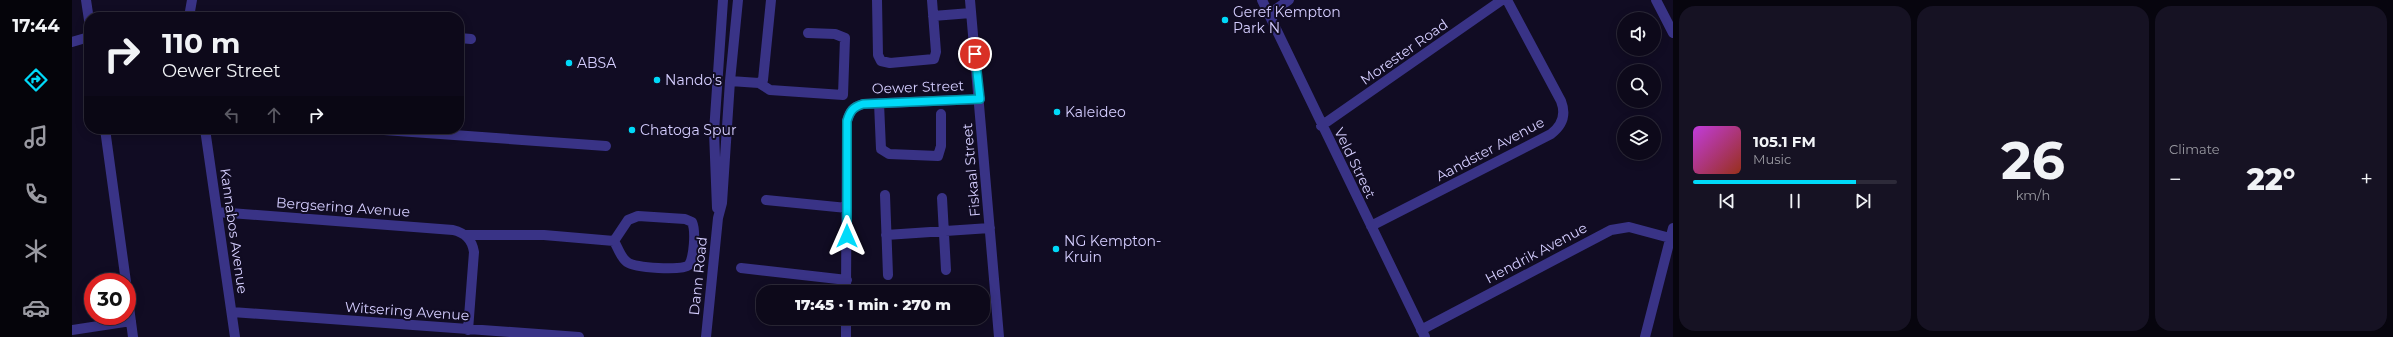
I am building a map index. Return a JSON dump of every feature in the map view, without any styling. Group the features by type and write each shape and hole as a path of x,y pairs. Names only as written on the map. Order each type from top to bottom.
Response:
{"street":[{"path":"86,0 88,12"},
{"path":"190,12 192,0"},
{"name":"Dann Road","path":"718,218 714,132 723,0"},
{"name":"Dann Road","path":"706,337 718,218 723,196 730,81 738,0"},
{"path":"759,83 764,78 771,0"},
{"path":"877,0 878,56 881,61 886,63 934,59 936,52 932,0"},
{"name":"Fiskaal Street","path":"970,0 980,99 999,337"},
{"name":"Veld Street","path":"1262,0 1321,126 1423,333"},
{"path":"1269,14 1288,0"},
{"name":"Morester Road","path":"1321,126 1502,0"},
{"name":"Aandster Avenue","path":"1371,226 1551,134 1560,126 1564,111 1561,100 1507,0"},
{"path":"1656,0 1673,33"},
{"path":"933,16 971,13"},
{"path":"730,81 759,83 770,90 843,94 844,38 835,34 808,33"},
{"path":"72,42 84,38"},
{"path":"464,38 471,39"},
{"name":"Oewer Street","path":"846,285 847,121 849,112 855,106 863,104 980,99"},
{"path":"879,103 881,149 889,154 938,156 941,146 941,114"},
{"path":"106,134 125,273"},
{"name":"Kannabos Avenue","path":"206,134 235,337"},
{"path":"464,134 606,146"},
{"path":"885,195 888,275"},
{"path":"942,198 946,270"},
{"path":"766,200 847,208"},
{"name":"Bergsering Avenue","path":"217,212 453,230 466,235 544,235 614,241"},
{"path":"638,216 685,219 693,225 692,259 689,265 682,268 629,264 622,257 614,241 628,220 638,216"},
{"name":"Hendrik Avenue","path":"1423,333 1611,230 1629,227 1670,238"},
{"path":"886,235 990,228"},
{"path":"1645,337 1673,228"},
{"path":"466,235 471,242 474,252 468,330"},
{"path":"741,268 846,280"},
{"name":"Witsering Avenue","path":"232,312 579,337"},
{"path":"72,330 105,325"},
{"path":"132,325 134,337"},
{"path":"846,325 846,337"}],"place":[{"name":"Geref Kempton Park N","path":"1225,20"},
{"name":"ABSA","path":"569,63"},
{"name":"Nando's","path":"657,80"},
{"name":"Kaleideo","path":"1057,112"},
{"name":"Chatoga Spur","path":"632,130"},
{"name":"NG Kempton- Kruin","path":"1056,249"}],"route":[{"path":"847,236 847,121 849,112 855,106 863,104 980,99 975,54"}]}
